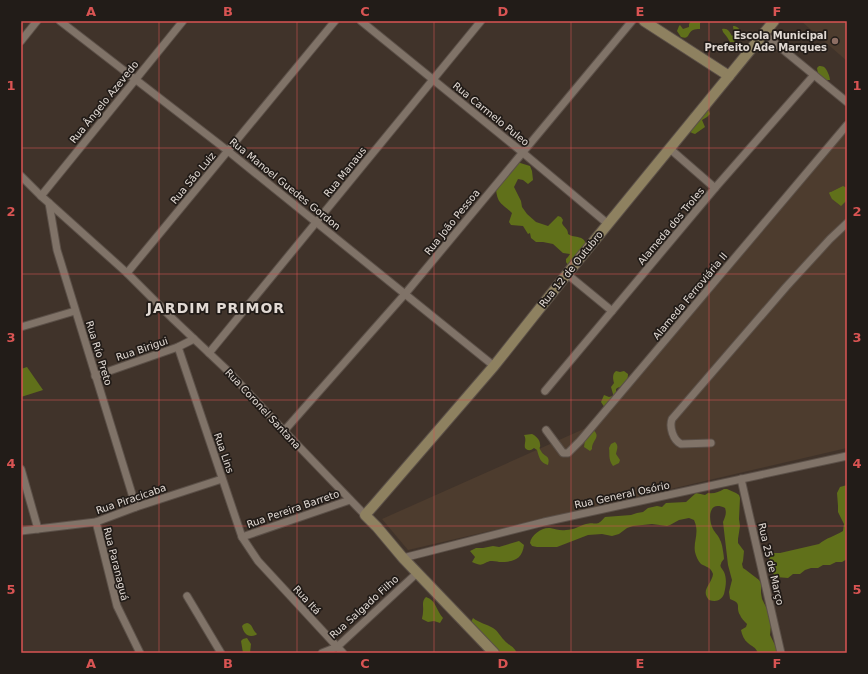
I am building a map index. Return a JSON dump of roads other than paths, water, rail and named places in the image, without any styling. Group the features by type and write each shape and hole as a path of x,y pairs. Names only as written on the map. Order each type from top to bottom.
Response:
{"main road":[{"path":"644,21 729,76"},
{"name":"Rua 12 de Outubro","path":"365,515 494,366 669,148 774,21"},
{"name":"Rua Coronel Santana","path":"365,515 403,558 494,653"}],"street":[{"path":"21,41 37,21"},
{"name":"Rua Manoel Guedes Gordon","path":"60,21 228,151 494,366"},
{"name":"Rua Ângelo Azevedo","path":"41,196 183,21"},
{"name":"Rua São Luiz","path":"127,273 336,21"},
{"name":"Rua Carmelo Puleo","path":"361,21 608,224"},
{"name":"Rua Manaus","path":"209,353 481,21"},
{"name":"Rua João Pessoa","path":"284,431 405,294 632,21"},
{"path":"764,34 847,102"},
{"name":"Alameda dos Troles","path":"545,392 715,188 814,75"},
{"name":"Alameda Ferroviária II","path":"546,430 562,453 568,454 847,125"},
{"path":"669,148 715,188"},
{"name":"Rua Coronel Santana","path":"21,176 41,196 127,273 228,371 365,515"},
{"name":"Rua Río Preto","path":"49,203 57,250 136,507"},
{"path":"711,443 681,444 677,442 670,424 672,419 786,287 830,239 847,223"},
{"path":"567,274 612,311"},
{"path":"21,327 75,311"},
{"name":"Rua Birigui","path":"95,376 178,347 194,339"},
{"name":"Rua Lins","path":"178,347 242,537 258,561"},
{"name":"Rua General Osório","path":"403,558 544,522 847,456"},
{"path":"21,469 38,529"},
{"name":"Rua Piracicaba","path":"21,531 96,522 222,478"},
{"name":"Rua 25 de Março","path":"741,479 781,653"},
{"name":"Rua Pereira Barreto","path":"242,537 350,500"},
{"name":"Rua Paranaguá","path":"96,522 116,606 140,653"},
{"name":"Rua Itá","path":"258,561 343,653"},
{"name":"Rua Salgado Filho","path":"322,653 337,647 418,573"},
{"path":"187,596 221,653"}],"place":[{"name":"Escola Municipal Prefeito Ade Marques","path":"835,41"}],"district":[{"name":"JARDIM PRIMOR","path":"216,308"}]}
